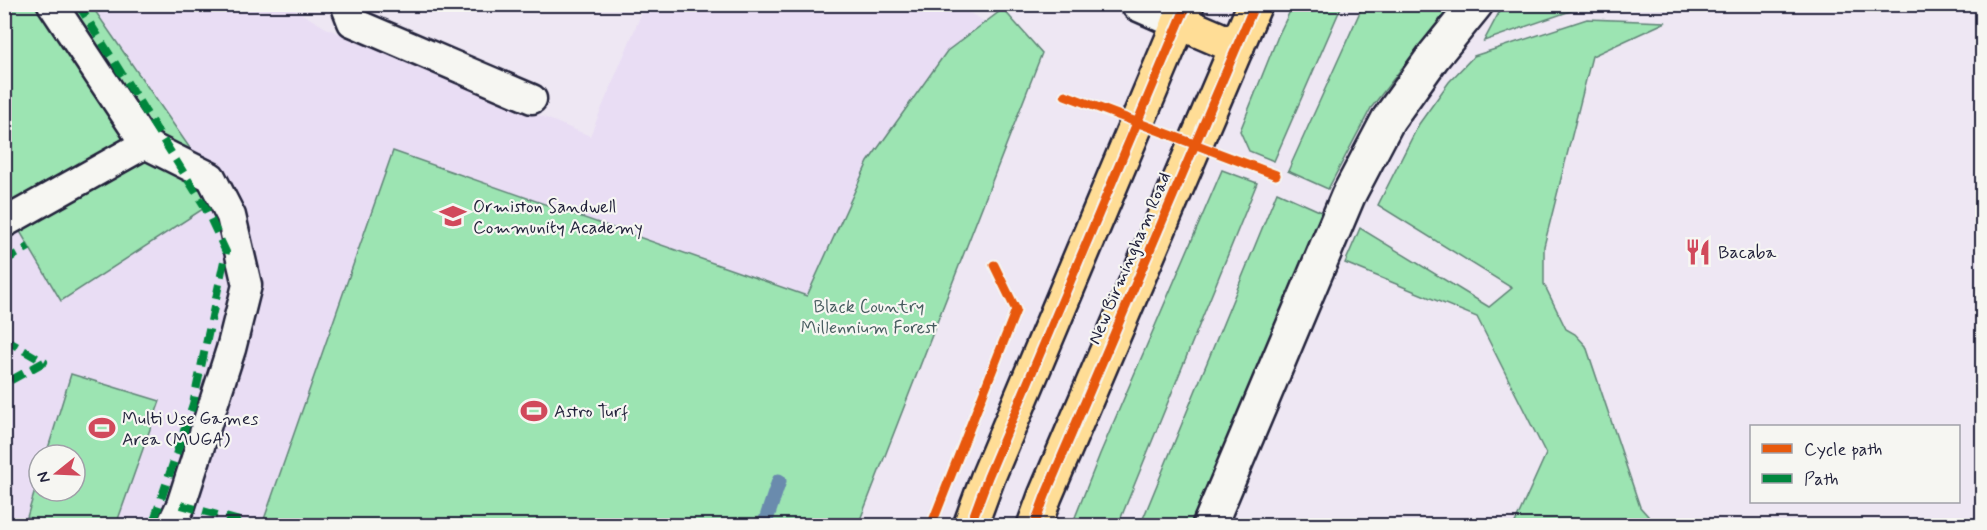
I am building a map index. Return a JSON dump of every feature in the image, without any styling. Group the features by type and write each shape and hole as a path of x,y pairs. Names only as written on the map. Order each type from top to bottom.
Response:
{"highway":[{"name":"New Birmingham Road","path":"1034,525 1256,4"},
{"path":"970,525 988,477 1183,13 1237,47"}],"street":[{"path":"1138,4 1183,13"},
{"path":"1209,525 1348,196 1388,120 1433,57 1476,4"}],"lane":[{"path":"52,4 145,144 211,177 231,216 247,285 231,349 181,505 171,525"},
{"path":"348,4 347,9 352,22 532,99"},
{"path":"4,223 145,144"}],"shaded area":[{"name":"Ormiston Sandwell Community Academy","path":"4,5 287,5 326,28 590,136 645,5 955,5 1042,53 749,525 5,526"}],"green space":[{"path":"4,5 91,5 223,196 61,301 5,206"},
{"path":"1293,5 1342,5 1274,161 1249,151 1240,131 1278,36"},
{"path":"1363,5 1451,5 1371,108 1328,189 1288,171"},
{"path":"1503,5 1686,5 1691,8 1585,6 1484,41"},
{"name":"Astro Turf","path":"1003,9 1042,53 858,525 262,525 393,151 807,296 868,162 947,51"},
{"path":"1587,19 1666,22 1592,56 1544,246 1544,284 1566,329 1575,334 1586,346 1640,507 1656,525 1514,525 1546,454 1477,317 1345,263 1360,228 1489,307 1512,288 1378,205 1419,124 1449,82 1474,56"},
{"path":"1222,170 1257,183 1118,525 1072,525 1100,454"},
{"path":"1277,192 1326,214 1193,525 1140,526"},
{"name":"Multi Use Games Area (MUGA)","path":"71,374 160,401 116,525 52,525 27,517 31,503 87,503 87,443 50,443"}],"waterway":[{"path":"764,526 779,481"}],"marked path":[{"path":"78,4 205,207 226,252 193,404 152,526"},
{"path":"4,261 29,247"},
{"path":"4,339 44,362 4,384"},
{"path":"181,505 258,526"}],"cycle path":[{"path":"970,526 988,477 1187,4"},
{"path":"1034,526 1255,4"},
{"path":"1065,95 1276,175"},
{"path":"931,526 1016,310 994,265"}],"place":[{"name":"Ormiston Sandwell Community Academy","path":"453,216"},
{"name":"Bacaba","path":"1698,252"},
{"name":"Astro Turf","path":"534,411"},
{"name":"Multi Use Games Area (MUGA)","path":"102,428"}],"park label":[{"name":"Black Country Millennium Forest","path":"869,316"}]}
